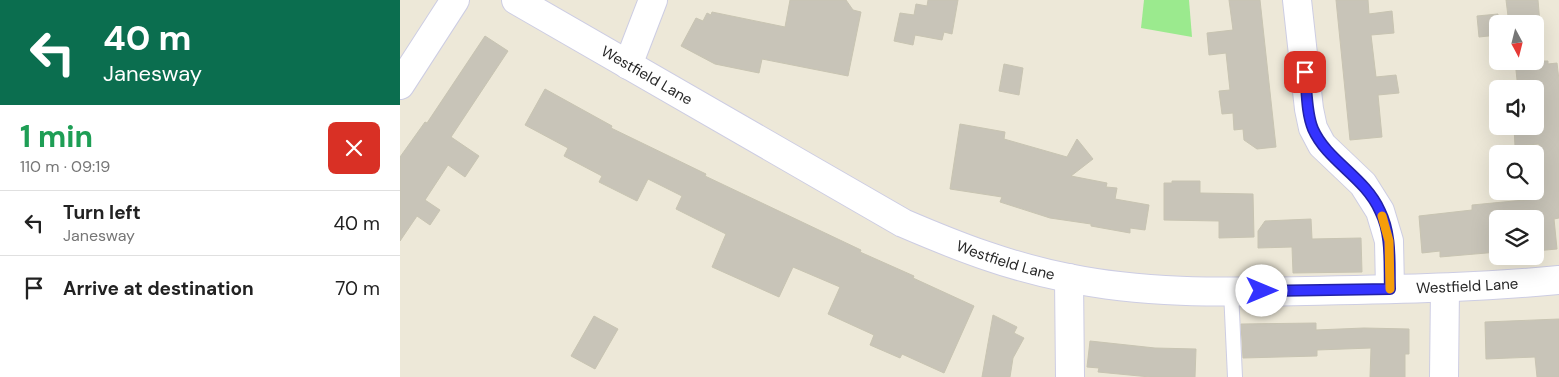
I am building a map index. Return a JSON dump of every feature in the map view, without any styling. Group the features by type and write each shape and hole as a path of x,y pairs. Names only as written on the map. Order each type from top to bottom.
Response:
{"street":[{"path":"400,85 455,0"},
{"name":"Westfield Lane","path":"516,0 903,223 962,248 998,260 1069,278 1124,287 1231,291 1445,288 1559,280"},
{"path":"628,65 653,0"},
{"path":"1298,0 1312,128 1322,145 1363,184 1380,210 1389,241 1390,289"},
{"path":"1069,278 1070,377"},
{"path":"1444,377 1445,288"}],"lane":[{"path":"1231,291 1235,377"}],"green space":[{"path":"1144,0 1189,0 1192,37 1141,28"}],"building":[{"path":"790,0 846,0 853,10 861,12 848,76 762,59 759,73 715,64 681,46 696,18 703,21 707,13 711,15 712,12 785,27"},
{"path":"928,0 958,0 952,34 944,32 942,40 915,35 913,45 894,41 900,13 914,15 916,4 927,6"},
{"path":"1229,0 1260,0 1276,147 1257,149 1244,140 1243,129 1234,130 1233,113 1222,114 1219,91 1230,90 1226,53 1209,55 1207,33 1233,30"},
{"path":"1336,0 1368,0 1369,14 1392,11 1394,33 1371,35 1376,77 1396,75 1399,93 1378,95 1382,137 1350,140"},
{"path":"1506,0 1538,0 1539,15 1508,15"},
{"path":"1498,14 1489,15 1489,36 1479,37 1477,16"},
{"path":"485,36 508,51 451,137 479,156 465,177 448,165 425,200 440,210 430,225 417,216 400,241 400,157 425,122 427,123"},
{"path":"1544,61 1548,61 1548,64 1557,63 1559,80 1559,218 1554,219 1557,249 1544,250 1544,210 1489,210 1489,253 1440,257 1440,251 1422,253 1419,216 1472,210 1472,205 1544,200 1544,145 1515,145 1514,135 1544,135 1544,80 1517,80 1516,70 1544,70"},
{"path":"1004,64 1023,68 1019,95 999,91"},
{"path":"545,89 612,126 611,128 706,174 705,176 974,306 944,373 902,354 900,358 870,345 874,335 828,314 840,287 793,267 779,297 712,267 726,234 676,209 682,196 648,179 637,201 599,182 602,176 564,156 568,148 525,125"},
{"path":"960,124 1005,132 1004,139 1067,157 1077,139 1093,159 1071,176 1107,183 1106,187 1117,188 1115,199 1149,205 1145,230 1130,228 1130,233 1091,226 1091,224 1050,218 1000,202 1002,197 950,189"},
{"path":"1172,181 1200,181 1200,193 1253,194 1254,237 1219,238 1219,221 1164,220 1164,183 1172,183"},
{"path":"1311,219 1312,239 1361,238 1362,272 1293,273 1292,247 1258,248 1258,231 1265,221"},
{"path":"993,315 1017,327 1014,333 1024,338 1013,358 1010,377 982,377"},
{"path":"594,316 618,329 595,369 571,356"},
{"path":"1559,319 1559,377 1537,377 1535,357 1486,359 1485,322"},
{"path":"1316,323 1316,330 1409,329 1409,354 1405,354 1405,377 1370,377 1371,348 1317,350 1317,356 1243,358 1241,324"},
{"path":"1090,341 1155,348 1196,349 1195,377 1150,377 1098,372 1099,368 1087,367"}],"slow traffic":[{"path":"1382,216 1389,241 1390,289"}],"route":[{"path":"1262,291 1390,289 1389,241 1386,225 1380,210 1363,184 1322,145 1312,128 1305,72"}]}
